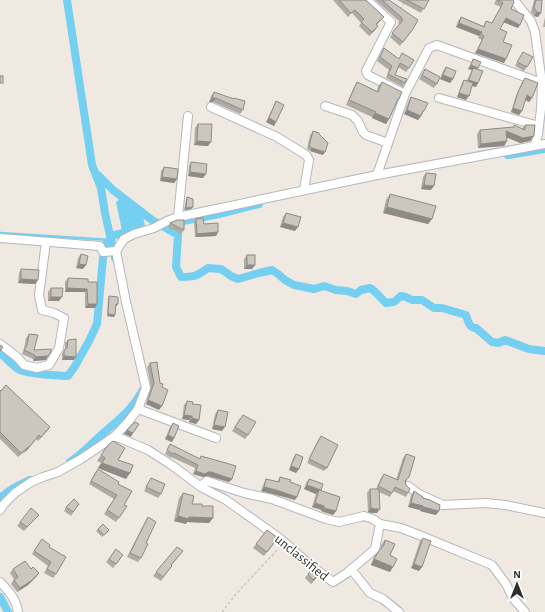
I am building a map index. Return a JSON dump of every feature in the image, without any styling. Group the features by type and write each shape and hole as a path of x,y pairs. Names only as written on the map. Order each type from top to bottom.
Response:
{"street":[{"path":"367,0 391,22 366,71 368,75 405,94"},
{"path":"514,0 531,21 535,32 542,83 541,109 535,145"},
{"path":"377,175 405,94 429,48 437,46 542,83"},
{"path":"439,98 539,126"},
{"path":"326,106 352,115 358,121 366,135 388,143"},
{"path":"211,108 277,137 307,156 308,160 304,190"},
{"path":"178,217 188,116"},
{"path":"0,510 15,493 30,482 58,472 81,459 115,436 138,409 146,388 116,251 124,240 134,234 154,228 162,223 178,217 377,175 545,144"},
{"path":"0,238 100,246 103,252 116,251"},
{"path":"0,344 17,357 24,365 37,368 49,365 59,348 64,318 54,312 42,310 39,295 46,242"},
{"path":"138,409 216,438"},
{"name":"unclassified","path":"115,436 148,450 201,487 226,500 284,542 309,564 333,582 351,570 375,549 380,524"},
{"path":"201,487 206,481 244,493 272,499 326,519 339,522 364,516 373,519 380,524 401,528 492,565 506,584 513,598 525,612"},
{"path":"408,486 419,494 443,506 486,503 505,505 545,513"},
{"path":"351,570 370,592 399,612"},
{"path":"0,582 12,595 18,612"}],"path":[{"path":"399,11 407,0"},
{"path":"222,612 236,594 284,542"}],"water":[{"path":"120,199 143,216 145,226 122,231 116,202"}],"building":[{"path":"339,0 366,0 384,17 376,24 378,26 372,32 361,22 364,19 355,10 351,13"},
{"path":"382,0 389,0 418,20 403,42 392,33 403,20 401,19 402,18"},
{"path":"407,0 429,0 424,9"},
{"path":"497,0 513,0 514,2 511,9 524,15 520,25 506,18 500,29 507,32 503,42 512,45 506,59 478,49 484,36 481,34 482,32 459,23 461,17 484,27 486,21 492,23 503,3"},
{"path":"536,0 542,0 541,13 537,12 534,8"},
{"path":"384,48 399,59 402,53 414,60 409,68 400,63 395,75 407,79 405,83 388,74 392,66 380,57"},
{"path":"523,52 533,57 527,67 517,62"},
{"path":"473,59 481,62 478,68 471,65"},
{"path":"446,67 456,71 453,79 443,75"},
{"path":"473,68 483,71 478,83 469,80"},
{"path":"425,69 440,77 437,84 422,75"},
{"path":"0,76 3,76 3,83 0,83"},
{"path":"525,78 538,83 532,98 527,95 522,111 513,108 518,92"},
{"path":"464,80 473,83 469,96 459,93"},
{"path":"357,82 378,92 382,82 402,92 389,119 349,100"},
{"path":"214,92 245,101 243,110 216,98 212,98"},
{"path":"411,97 428,103 421,116 407,110"},
{"path":"276,101 284,105 276,122 269,118"},
{"path":"198,124 212,124 211,142 197,141"},
{"path":"514,125 525,130 525,125 535,125 534,136 523,138 506,131 507,141 481,144 480,130 514,127"},
{"path":"313,131 319,133 328,143 325,152 309,146"},
{"path":"191,162 207,164 206,174 190,172"},
{"path":"164,167 178,169 177,179 162,177"},
{"path":"426,173 436,174 434,186 424,185"},
{"path":"390,194 436,206 432,219 387,207"},
{"path":"187,197 193,199 193,207 186,208"},
{"path":"286,213 301,217 298,227 283,223"},
{"path":"203,218 204,224 218,223 218,232 197,234 196,219"},
{"path":"177,220 184,220 184,230 170,223"},
{"path":"81,254 88,256 86,265 79,264"},
{"path":"247,255 255,255 255,265 247,265"},
{"path":"21,269 39,270 38,280 21,279"},
{"path":"68,278 88,279 88,282 97,282 97,304 88,304 87,289 67,288"},
{"path":"51,288 63,288 62,297 51,297"},
{"path":"109,296 118,297 115,315 108,314"},
{"path":"29,334 38,335 34,350 51,349 48,356 35,357 35,355 24,350 27,345"},
{"path":"76,339 76,357 64,356 64,351 67,348 68,340"},
{"path":"157,362 160,383 163,384 162,387 168,390 162,406 148,400 154,383 150,363"},
{"path":"6,385 50,427 41,437 39,435 31,445 21,453 0,432 0,390 1,391"},
{"path":"187,401 193,402 192,404 201,405 199,420 192,418 192,416 184,415"},
{"path":"218,410 228,412 225,427 214,425"},
{"path":"243,415 256,422 248,435 235,427"},
{"path":"135,422 139,424 133,433 127,430"},
{"path":"173,423 179,426 174,438 168,435"},
{"path":"321,436 338,445 327,468 309,459"},
{"path":"113,441 125,448 118,460 133,465 130,473 102,463 105,458 101,455"},
{"path":"170,444 200,459 201,456 236,466 232,479 211,472 205,474 196,471 198,465 167,450"},
{"path":"296,454 303,457 299,469 291,466"},
{"path":"406,454 415,457 409,477 405,481 406,485 410,489 408,493 395,487 392,493 378,486 384,474 398,480"},
{"path":"98,469 119,482 118,484 132,491 124,505 127,506 119,518 107,510 117,495 91,481"},
{"path":"280,477 291,480 290,482 301,486 297,497 264,487 266,479 279,482"},
{"path":"151,478 165,484 161,494 146,487"},
{"path":"309,479 323,484 321,490 307,485"},
{"path":"370,489 379,489 380,509 371,508"},
{"path":"319,490 340,497 336,511 324,508 324,506 315,503"},
{"path":"414,491 423,498 440,505 439,511 411,503"},
{"path":"183,493 194,496 192,504 213,506 213,518 189,517 189,519 178,516"},
{"path":"74,499 79,504 73,512 66,507"},
{"path":"31,508 39,515 27,527 20,522"},
{"path":"148,517 156,522 141,558 130,553"},
{"path":"103,524 109,530 104,535 98,529"},
{"path":"267,530 278,538 267,552 256,544"},
{"path":"423,538 431,541 422,567 414,564"},
{"path":"42,539 50,545 49,547 66,557 56,574 47,569 51,562 34,551"},
{"path":"385,540 395,544 390,555 397,559 393,567 374,559 384,545"},
{"path":"177,547 183,551 163,577 156,572"},
{"path":"116,549 123,555 116,564 109,559"},
{"path":"25,561 31,569 33,567 39,573 31,581 20,588 14,580 18,577 13,569"},
{"path":"314,568 320,573 313,580 308,574"}],"waterway":[{"path":"67,0 92,165 101,188 115,258"},
{"path":"508,155 545,149"},
{"path":"98,175 113,190 152,220 178,235 176,267 181,277 196,276 208,268 221,269 238,279 272,270 294,285 314,289 324,286 356,294 361,290 370,288 375,291 386,303 394,302 401,296 412,300 422,300 434,308 442,308 466,315 470,325 476,328 492,342 498,343 505,340 529,349 545,351"},
{"path":"173,223 259,204"},
{"path":"110,236 138,230"},
{"path":"0,233 111,240"},
{"path":"0,352 13,365 23,371 68,376 89,341 97,324 103,258 106,244 111,240"},
{"path":"70,462 81,454 122,416 133,405 142,391"},
{"path":"0,499 10,491 30,480"},
{"path":"0,597 8,612"}]}
